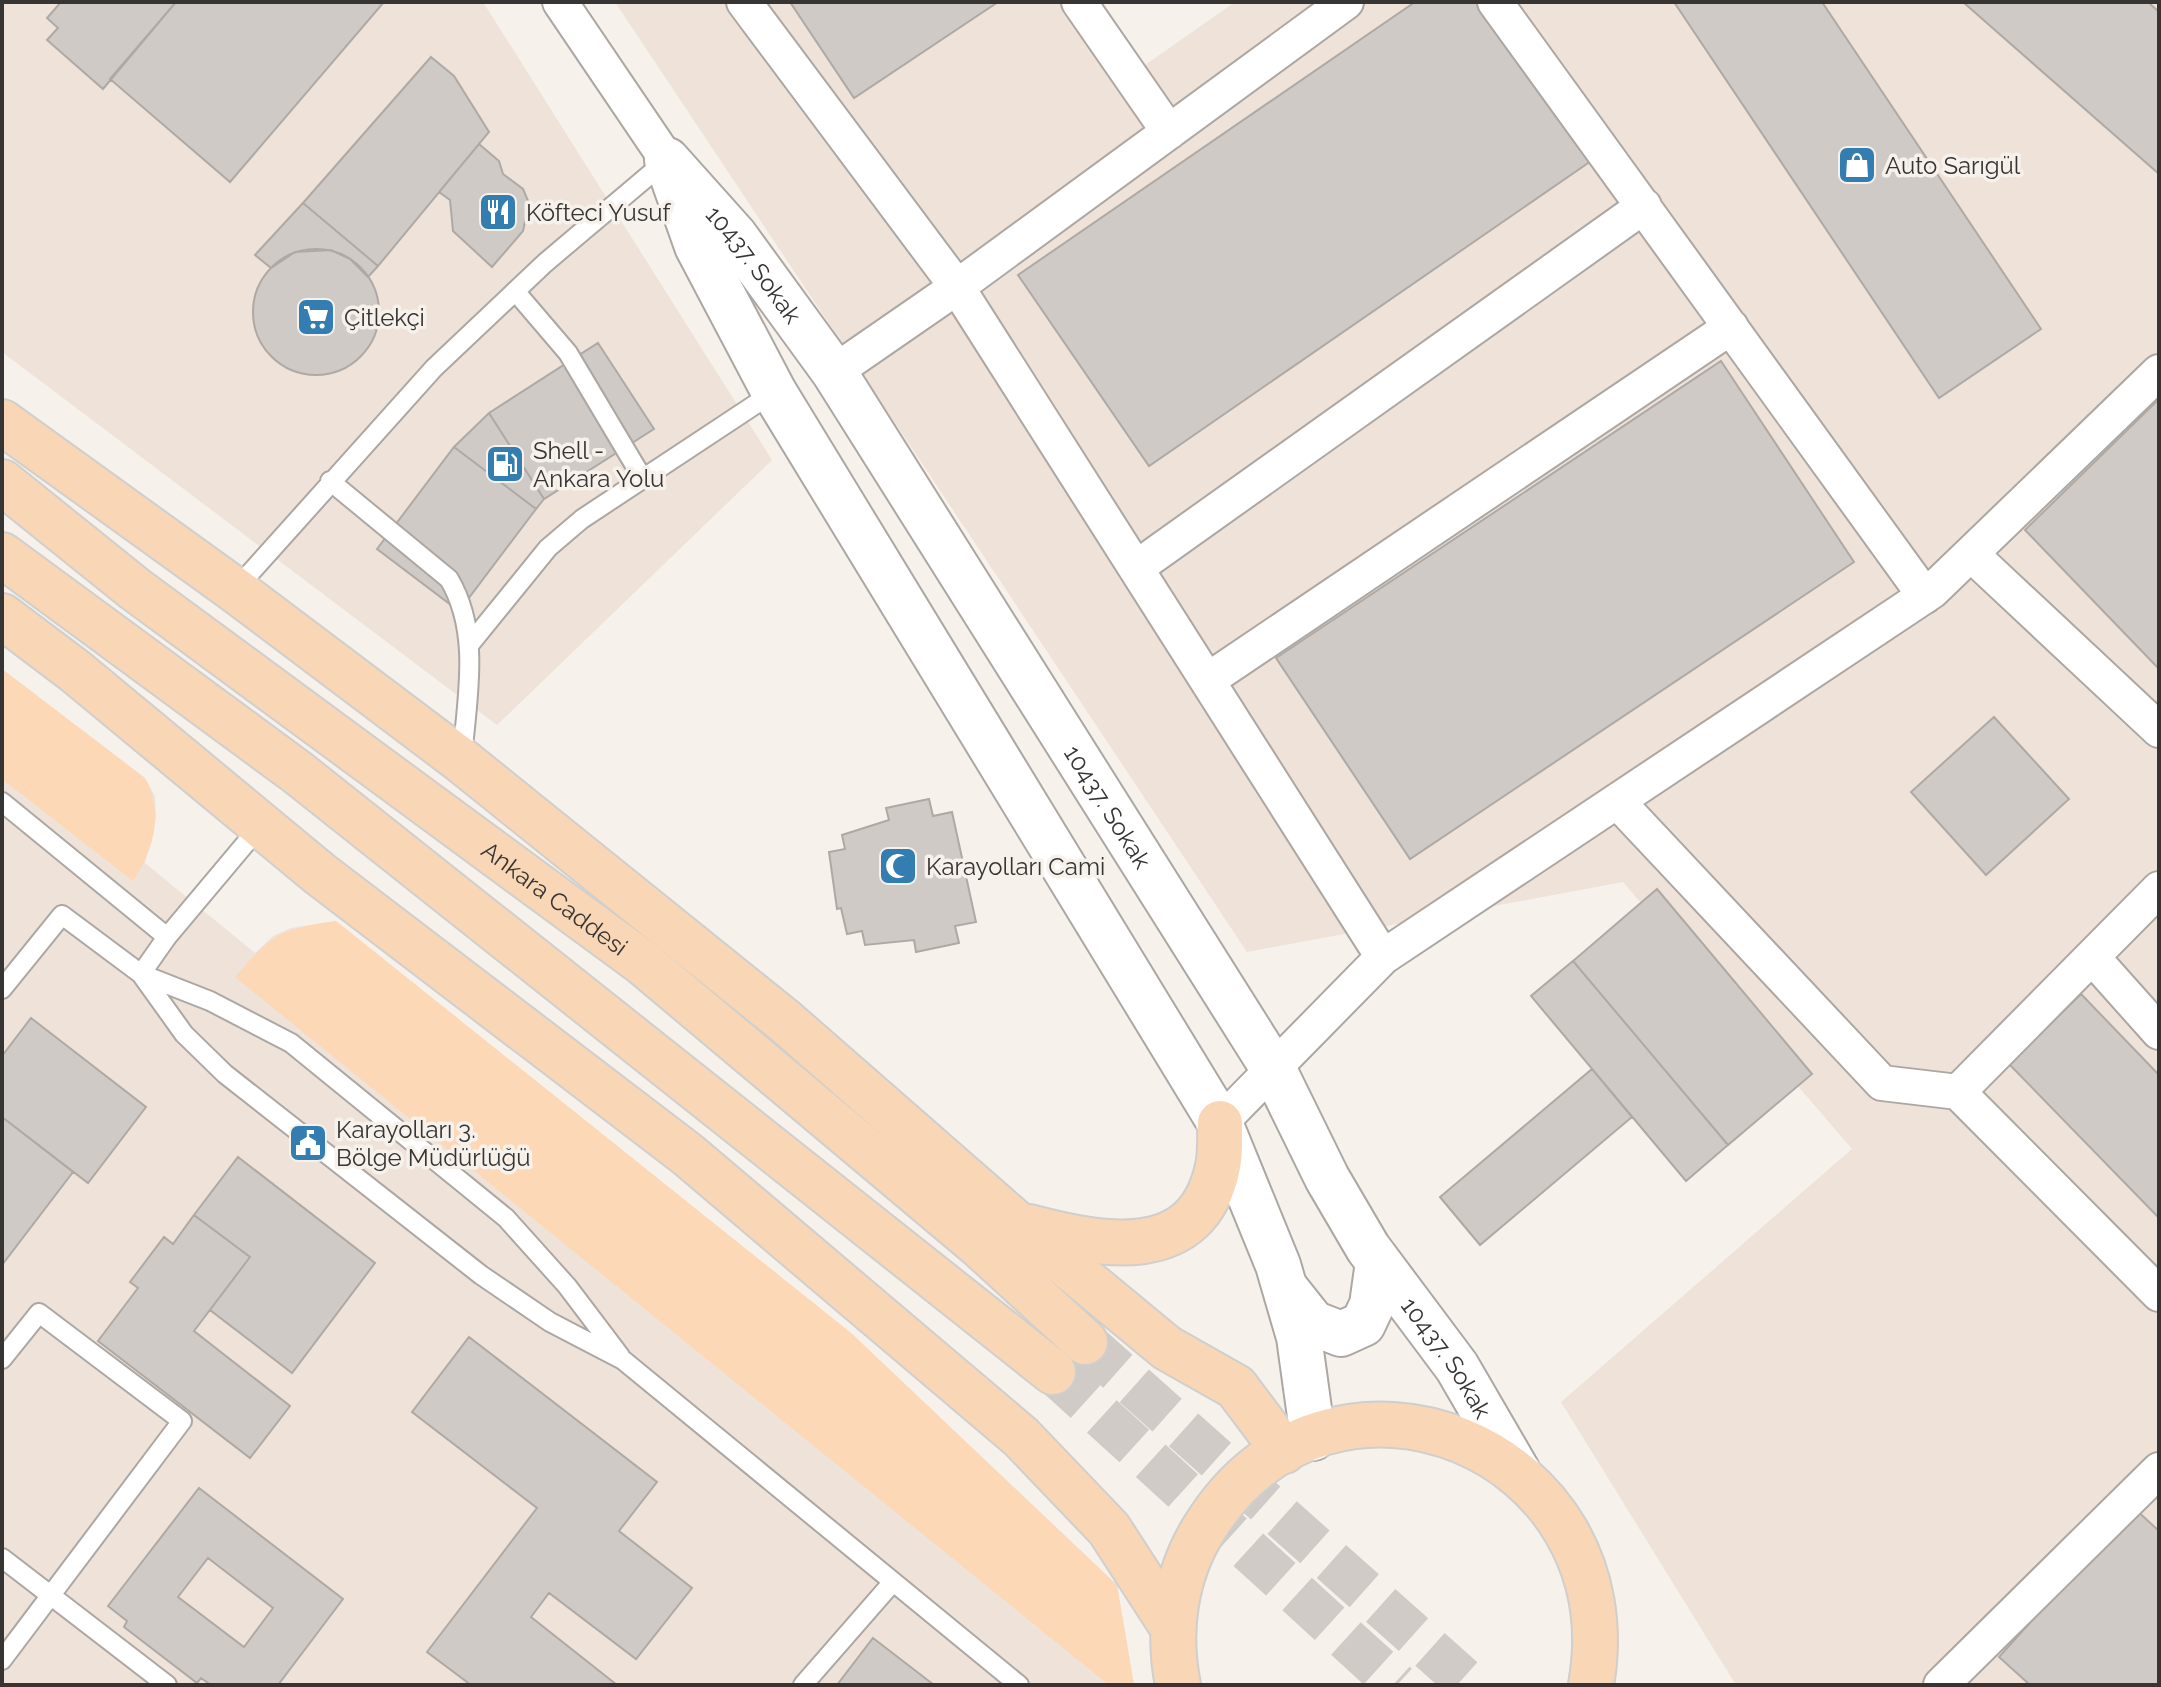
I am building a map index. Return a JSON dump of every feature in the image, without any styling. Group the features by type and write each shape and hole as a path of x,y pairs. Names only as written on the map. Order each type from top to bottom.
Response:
{"main road":[{"path":"2,422 235,590 462,761 786,1022 1017,1224 1167,1348 1236,1387 1299,1444"},
{"name":"Ankara Caddesi","path":"2,482 135,589 643,963 979,1245 1085,1342"},
{"path":"2,555 297,772 1053,1372"},
{"path":"2,616 75,671 261,825 687,1154 1021,1437 1109,1529 1173,1628"},
{"path":"1017,1224 1111,1244 1149,1241 1170,1234 1193,1218 1208,1194 1218,1166 1220,1123"},
{"path":"1178,1685 1173,1628 1185,1567 1206,1526 1234,1489 1299,1444 1344,1429 1405,1426 1465,1441 1518,1472 1557,1515 1580,1556 1591,1589 1597,1624 1591,1685"}],"street":[{"name":"10437. Sokak","path":"560,2 667,160 735,236 834,372 1274,1070 1327,1178 1378,1262 1457,1367 1518,1472"},
{"path":"744,2 957,287 1383,957"},
{"path":"1079,2 1169,132"},
{"path":"834,372 957,287 1346,2"},
{"path":"1495,2 1925,596"},
{"name":"10437. Sokak","path":"667,160 697,246 774,392 1220,1123 1283,1283 1299,1337 1299,1444"},
{"path":"1136,568 1644,206"},
{"path":"1208,680 1731,327"},
{"path":"1220,1123 1383,957 1925,596 2159,372"},
{"path":"1971,554 2159,730"},
{"path":"1617,801 1882,1083 1958,1092 2158,1292"},
{"path":"1958,1092 2092,957 2153,908"},
{"path":"2092,957 2159,1032"},
{"path":"1283,1283 1313,1323 1341,1334 1363,1324 1372,1305 1378,1262"},
{"path":"1942,1685 2155,1482"}],"lane":[{"path":"235,590 434,368 602,212 667,160"},
{"path":"515,291 568,353 643,479"},
{"path":"470,644 548,548 582,519 774,392"},
{"path":"330,481 449,579 460,598 470,644 462,761"},
{"path":"2,802 167,937"},
{"path":"141,974 167,937 261,825"},
{"path":"2,989 62,915 141,974 210,1001 291,1043 506,1218 567,1286 623,1360"},
{"path":"141,974 184,1034 225,1074 481,1275 550,1322 623,1360 1019,1685"},
{"path":"2,1359 39,1313 182,1421 2,1660"},
{"path":"2,1558 167,1685"},
{"path":"803,1685 892,1583"}],"shaded area":[{"path":"2,2 483,2 772,460 497,725 2,352"},
{"path":"615,2 1076,2 1128,77 1235,2 2159,2 2159,1685 1736,1685 1561,1402 1852,1149 1623,882 1247,952"},
{"name":"Karayolları 3. Bölge Müdürlüğü","path":"2,669 145,778 155,796 156,818 145,863 255,953 273,936 291,928 336,921 851,1333 1117,1585 1134,1685 2,1685"},
{"path":"2,669 145,778 154,805 154,831 133,881 2,779"},
{"path":"336,921 851,1333 1117,1585 1134,1685 1109,1685 235,977 259,951 279,936 302,927"}],"building":[{"path":"61,2 176,2 103,89 47,40 58,28 47,18"},
{"path":"176,2 384,2 230,182 110,79"},
{"path":"790,2 998,2 854,98"},
{"path":"1415,2 1483,2 1591,161 1149,466 1018,275"},
{"name":"Auto Sarıgül","path":"1674,2 1822,2 2041,329 1939,398"},
{"path":"1963,2 2148,2 2159,12 2159,174"},
{"path":"431,57 454,76 489,132 378,266 303,203"},
{"path":"479,144 499,161 503,174 523,189 529,203 523,231 492,267 453,231 450,200 439,192"},
{"path":"303,203 378,266 368,277 350,259 331,250 295,252 271,268 255,255"},
{"path":"316,249 340,254 360,268 374,288 379,312 374,336 360,356 340,370 316,375 292,370 272,356 258,336 253,312 258,288 272,268 292,254"},
{"path":"598,343 654,429 544,499 489,413"},
{"path":"1721,361 1854,562 1410,859 1276,658"},
{"path":"2159,399 2159,669 2025,530"},
{"path":"489,413 544,499 536,509 454,447"},
{"path":"454,447 536,509 459,611 377,549"},
{"path":"1994,717 2069,799 1986,875 1911,792"},
{"name":"Karayolları Cami","path":"929,799 933,816 952,812 976,922 955,926 959,943 916,952 914,940 865,945 862,931 847,934 841,908 837,909 829,852 845,849 842,835 889,820 886,808"},
{"path":"1657,889 1812,1074 1728,1145 1573,961"},
{"path":"1573,961 1728,1145 1686,1181 1531,996"},
{"path":"2081,994 2159,1075 2159,1218 2009,1064"},
{"path":"31,1018 146,1107 88,1183 2,1117 2,1056"},
{"path":"1592,1069 1632,1117 1480,1245 1440,1197"},
{"path":"2,1117 73,1172 2,1265"},
{"path":"238,1157 375,1263 292,1373 210,1310 250,1257 194,1215"},
{"path":"194,1215 250,1257 194,1331 290,1406 250,1458 98,1341 138,1288 130,1282 164,1237 173,1244"},
{"path":"469,1337 657,1482 619,1531 692,1588 636,1659 549,1593 531,1617 617,1685 471,1685 427,1652 537,1508 412,1412"},
{"path":"199,1488 343,1599 278,1685 211,1685 201,1678 197,1683 124,1627 127,1621 108,1606","holes":["208,1558 273,1608 244,1647 178,1597"]},
{"path":"2134,1508 2159,1531 2159,1685 2030,1685 1999,1657"},
{"path":"873,1638 934,1685 837,1685"}],"tunnel":[{"path":"1085,1342 1470,1685"},
{"path":"1053,1372 1397,1685"}],"place":[{"name":"Auto Sarıgül","path":"1857,165"},
{"name":"Köfteci Yusuf","path":"498,212"},
{"name":"Çitlekçi","path":"316,317"},
{"name":"Shell - Ankara Yolu","path":"505,464"},
{"name":"Karayolları Cami","path":"898,866"},
{"name":"Karayolları 3. Bölge Müdürlüğü","path":"308,1143"}]}
